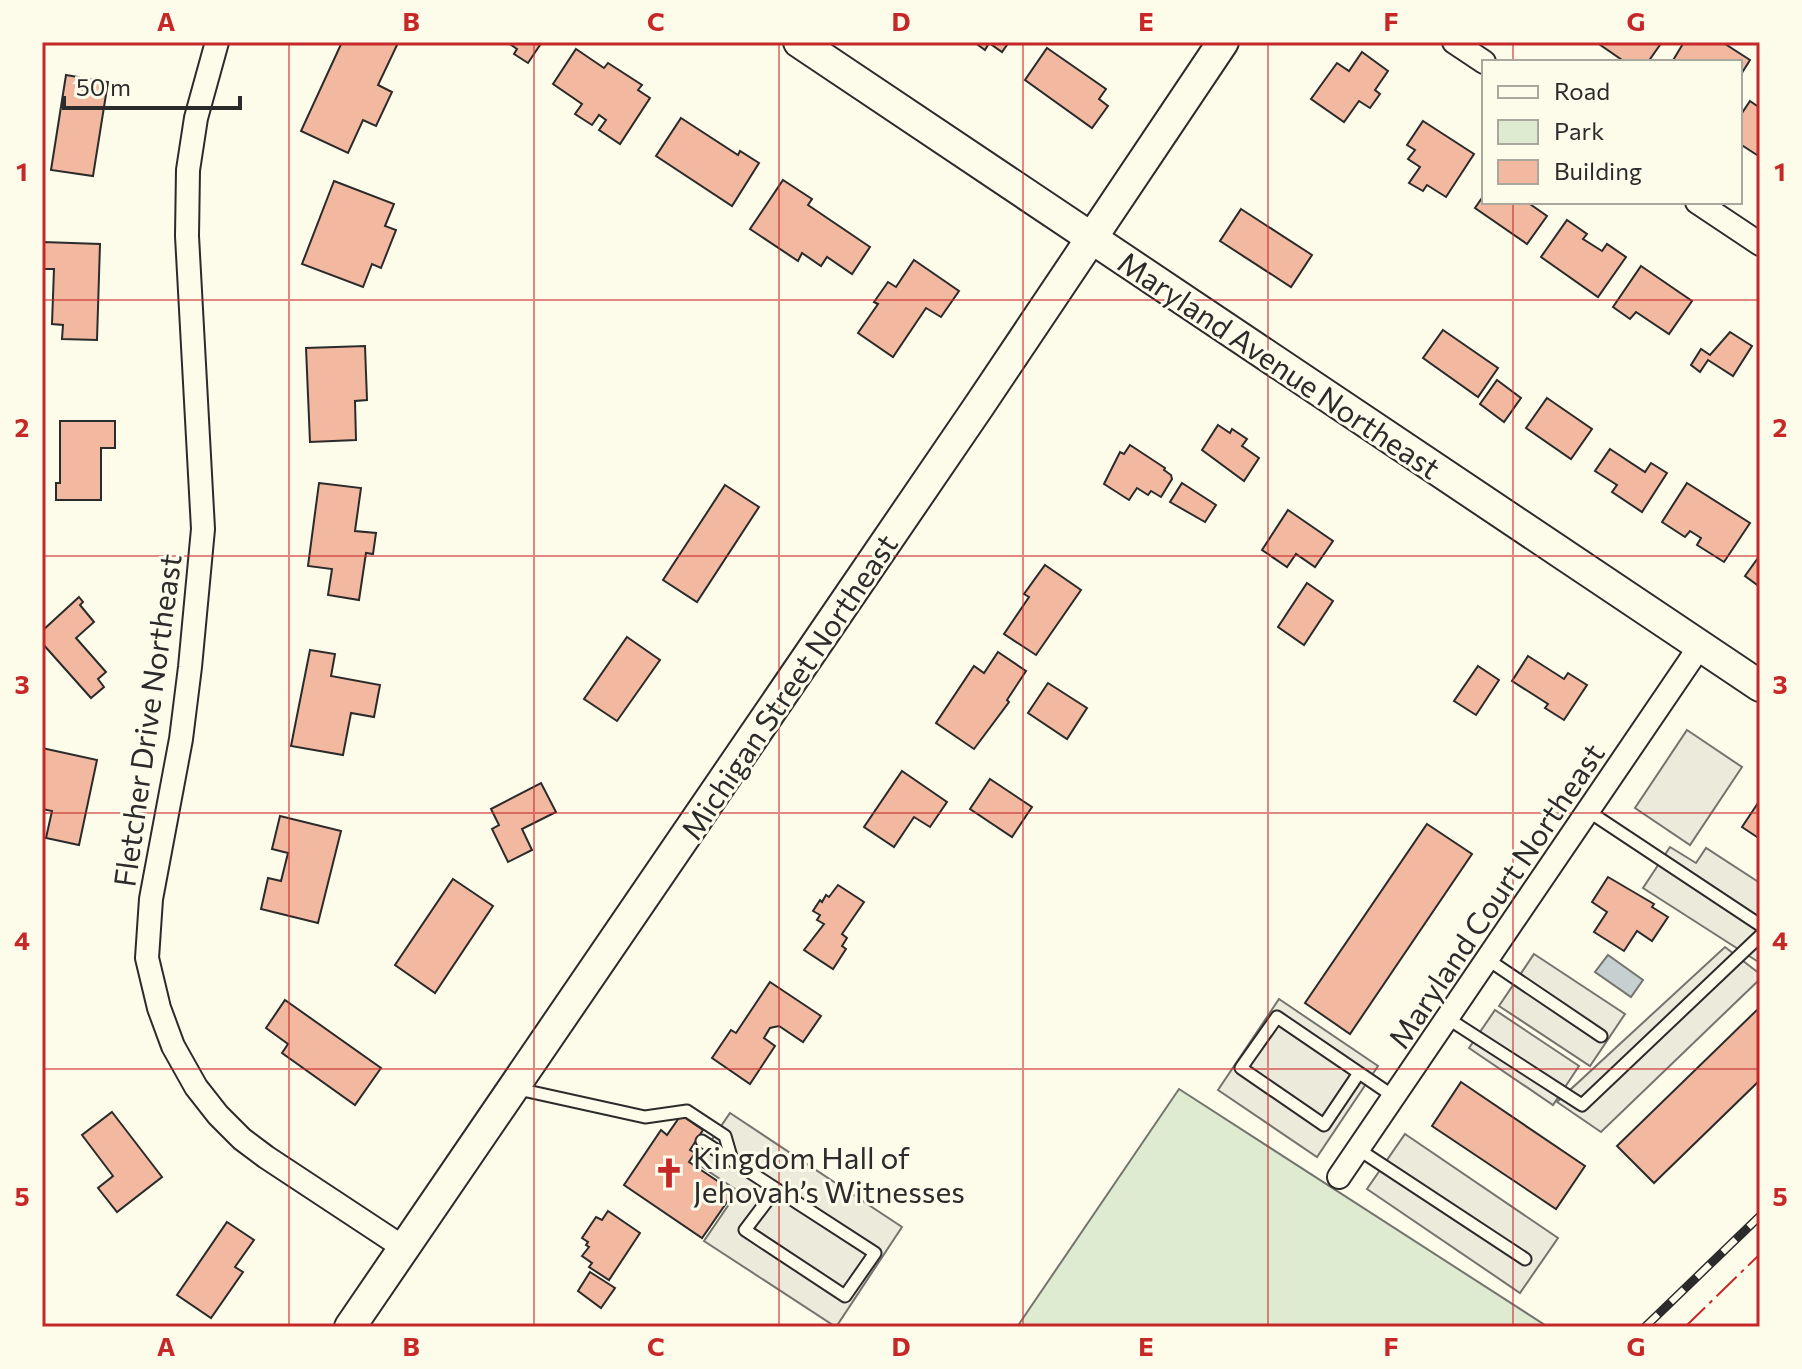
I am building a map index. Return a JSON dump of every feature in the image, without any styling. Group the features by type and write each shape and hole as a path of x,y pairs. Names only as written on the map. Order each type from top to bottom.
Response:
{"main road":[{"name":"Maryland Avenue Northeast","path":"799,42 1760,686"},
{"name":"Michigan Street Northeast","path":"350,1327 1093,238 1223,42"}],"street":[{"name":"Fletcher Drive Northeast","path":"217,42 196,118 188,170 187,236 203,529 181,739 151,899 147,958 159,1008 173,1046 196,1087 218,1115 266,1157 404,1248"},
{"path":"1454,42 1482,61"},
{"path":"1700,204 1760,244"},
{"name":"Maryland Court Northeast","path":"1339,1177 1700,646"}],"lane":[{"path":"1588,811 1760,925"},
{"path":"1447,1018 1582,1105 1760,936"},
{"path":"1487,959 1601,1036"},
{"path":"1359,1073 1324,1125 1241,1068 1277,1017 1393,1096"},
{"path":"513,1088 645,1117 687,1111 725,1136 732,1160"},
{"path":"702,1141 875,1253 845,1296 745,1230 776,1189"},
{"path":"1358,1149 1525,1259"}],"green space":[{"path":"1179,1089 1548,1327 1017,1327"}],"shaded area":[{"path":"1687,730 1742,767 1690,845 1635,808"},
{"path":"1670,847 1696,863 1706,848 1760,883 1760,963 1643,888"},
{"path":"1725,947 1760,974 1760,979 1601,1132 1557,1102"},
{"path":"1534,954 1625,1014 1590,1066 1499,1006"},
{"path":"1608,955 1643,980 1631,997 1595,972"},
{"path":"1279,999 1378,1066 1317,1157 1218,1090"},
{"path":"1495,1010 1579,1066 1553,1105 1469,1048"},
{"path":"730,1113 902,1227 836,1327 704,1241 738,1191 696,1163"},
{"path":"1405,1134 1558,1238 1520,1293 1367,1189"}],"building":[{"path":"342,42 398,43 378,85 392,92 376,126 363,120 348,153 301,131"},
{"path":"507,42 542,42 528,63 514,54 517,49"},
{"path":"974,42 1009,42 1002,52 989,43 985,50"},
{"path":"1596,42 1662,42 1649,60 1622,60"},
{"path":"1684,42 1722,42 1750,60 1742,73 1742,60 1673,60"},
{"path":"1047,48 1106,89 1099,99 1108,106 1092,128 1025,80"},
{"path":"576,49 604,68 608,63 642,85 638,90 650,98 620,144 599,130 606,120 599,115 592,125 575,114 582,104 553,84"},
{"path":"1362,52 1388,71 1375,90 1380,94 1370,108 1359,101 1344,122 1311,99 1337,63 1349,71"},
{"path":"66,75 108,82 93,176 51,170"},
{"path":"1750,101 1760,108 1760,157 1742,145 1742,113"},
{"path":"681,118 738,155 740,151 759,163 732,206 656,156"},
{"path":"1423,121 1474,154 1446,197 1427,185 1423,191 1409,183 1420,167 1408,159 1415,150 1407,145"},
{"path":"783,180 812,199 808,205 870,247 852,274 827,257 821,266 802,253 798,261 750,229"},
{"path":"334,181 394,204 385,226 396,230 381,268 372,264 363,287 302,264"},
{"path":"1482,198 1482,204 1530,204 1547,216 1527,244 1475,208"},
{"path":"1241,209 1312,255 1291,287 1220,241"},
{"path":"1567,220 1587,234 1583,239 1602,251 1607,244 1626,257 1598,297 1541,257"},
{"path":"43,242 100,244 97,340 62,339 63,325 52,324 54,269 42,269"},
{"path":"914,260 959,291 941,317 926,308 893,357 858,333 878,304 874,302 888,282 896,287"},
{"path":"1641,266 1692,301 1669,334 1636,312 1630,319 1613,307"},
{"path":"1443,330 1498,368 1478,397 1423,358"},
{"path":"1730,332 1752,346 1733,376 1708,360 1700,372 1691,365 1701,349 1710,355"},
{"path":"365,346 367,400 355,401 356,440 310,442 306,348"},
{"path":"1497,380 1521,398 1504,422 1480,404"},
{"path":"1547,398 1592,429 1571,459 1526,428"},
{"path":"60,421 115,421 115,448 101,448 101,500 56,500 56,483 60,483"},
{"path":"1218,425 1230,433 1232,429 1247,439 1242,446 1259,458 1244,481 1202,450"},
{"path":"1130,445 1171,475 1172,479 1161,497 1151,491 1148,495 1137,488 1129,500 1104,484 1120,452 1124,454"},
{"path":"1610,449 1645,472 1651,463 1667,473 1642,512 1612,492 1617,485 1595,471"},
{"path":"319,483 361,488 355,531 376,533 373,554 366,553 359,600 328,595 332,569 308,566"},
{"path":"1182,483 1216,505 1205,522 1170,502"},
{"path":"1687,483 1750,523 1724,562 1697,545 1701,538 1690,531 1685,537 1662,522"},
{"path":"725,485 759,507 697,602 663,580"},
{"path":"1288,510 1333,541 1315,567 1296,554 1287,567 1262,550"},
{"path":"1760,555 1760,587 1745,576"},
{"path":"1045,565 1081,590 1036,655 1004,634 1029,597 1024,594"},
{"path":"1307,583 1333,601 1304,645 1278,627"},
{"path":"79,597 83,602 80,605 94,622 76,638 106,672 98,679 104,687 91,698 42,643 42,631"},
{"path":"627,637 660,660 617,721 584,699"},
{"path":"310,650 335,654 331,676 380,685 374,717 351,713 343,755 291,746"},
{"path":"998,652 1026,671 1007,700 1009,702 974,749 936,723 974,666 984,673"},
{"path":"1528,656 1564,679 1568,673 1587,685 1564,720 1545,708 1548,704 1512,681"},
{"path":"1478,666 1499,680 1476,715 1454,701"},
{"path":"1048,683 1087,708 1067,739 1028,713"},
{"path":"42,748 97,760 79,845 46,838 52,811 42,809"},
{"path":"902,771 947,802 930,827 914,817 894,847 864,827"},
{"path":"990,779 1032,807 1012,837 970,809"},
{"path":"541,783 556,812 522,829 532,850 508,862 492,829 499,825 491,809"},
{"path":"1760,800 1760,839 1742,827"},
{"path":"280,816 341,831 318,923 261,909 268,878 281,881 288,853 272,849"},
{"path":"1427,824 1472,854 1350,1034 1305,1003"},
{"path":"1608,877 1654,904 1652,907 1668,917 1652,941 1637,931 1624,951 1594,932 1607,912 1592,902"},
{"path":"453,879 493,906 435,993 395,965"},
{"path":"838,885 864,902 842,934 847,938 842,946 846,949 833,969 804,950 824,924 817,920 820,915 813,911 820,900 822,902 826,895 829,897"},
{"path":"770,982 821,1016 803,1042 779,1026 770,1028 764,1038 775,1046 750,1084 712,1058 731,1030 736,1033"},
{"path":"285,1000 381,1068 355,1105 282,1053 288,1044 266,1028"},
{"path":"1760,1007 1760,1080 1654,1183 1617,1146"},
{"path":"1461,1082 1585,1166 1556,1209 1432,1126"},
{"path":"112,1112 162,1177 117,1212 98,1188 113,1176 82,1135"},
{"name":"Kingdom Hall of Jehovah’s Witnesses","path":"681,1115 703,1130 690,1150 695,1153 689,1162 734,1192 702,1238 624,1185 661,1130 667,1135"},
{"path":"608,1211 640,1233 609,1280 589,1267 592,1263 582,1256 589,1247 582,1238 596,1217 602,1220"},
{"path":"227,1222 254,1240 235,1267 243,1272 211,1318 177,1295"},
{"path":"590,1272 615,1288 601,1308 578,1291"}],"railway":[{"path":"1645,1327 1760,1216"}],"power":[{"path":"1685,1327 1760,1254"}],"place":[{"name":"Kingdom Hall of Jehovah’s Witnesses","path":"669,1173"}]}
